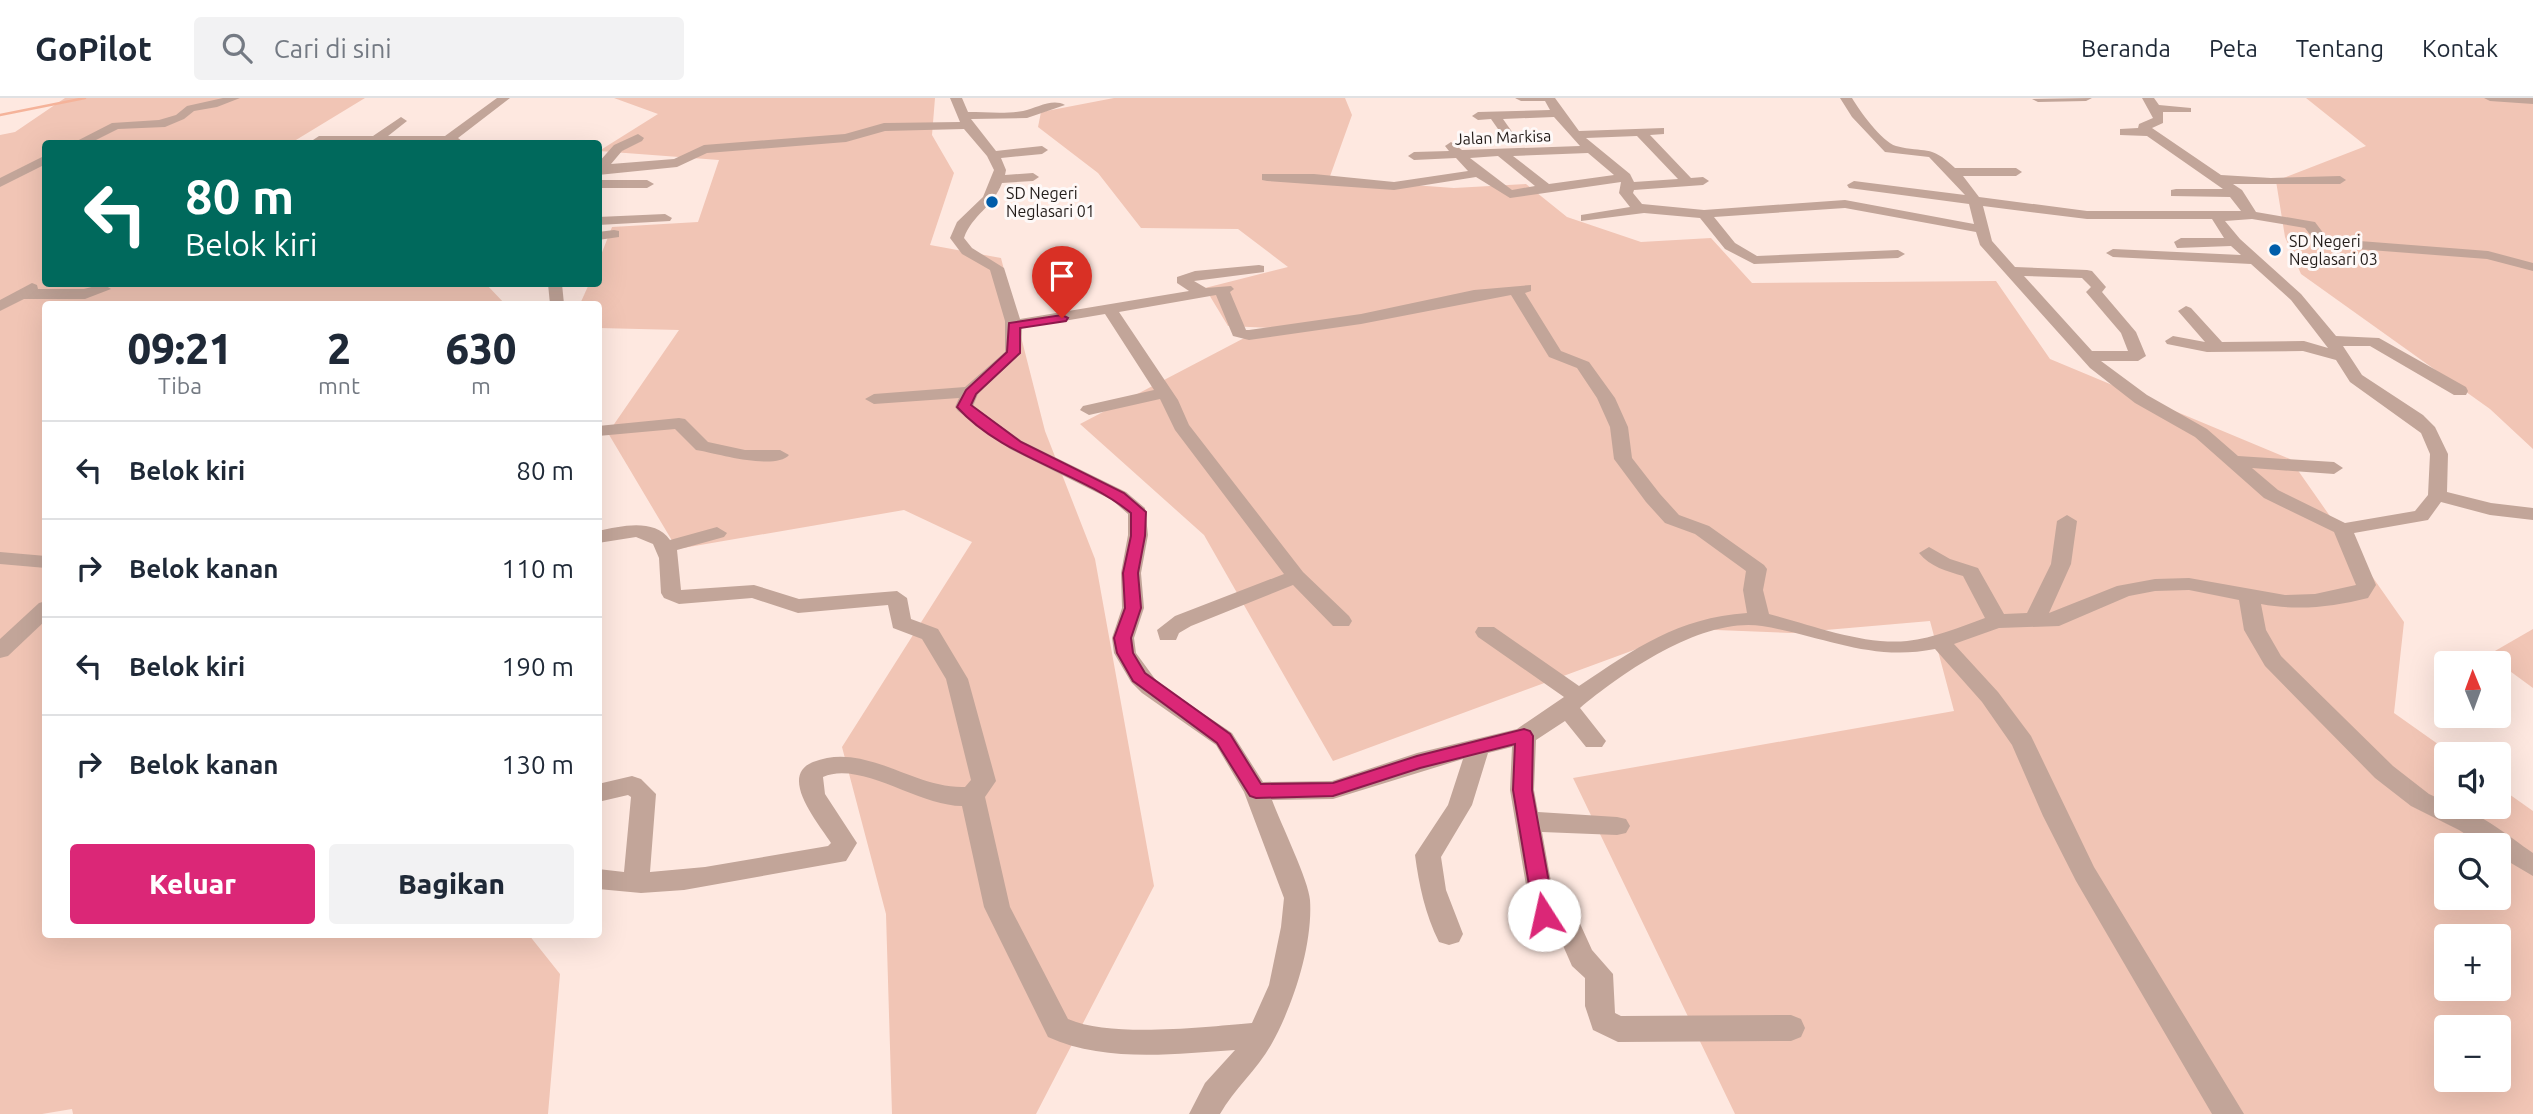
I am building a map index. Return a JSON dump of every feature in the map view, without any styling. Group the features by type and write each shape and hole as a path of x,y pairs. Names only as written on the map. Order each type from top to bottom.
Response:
{"street":[{"path":"86,140 116,126 162,124 180,117 191,108 234,98"},
{"path":"454,140 451,137 504,98"},
{"path":"1521,98 1549,98 1556,113 1574,135 1627,182 1628,197 1643,209"},
{"path":"1846,98 1856,115 1889,149 1933,154 1951,172 1972,194 1985,242 2088,356 2124,388 2192,427 2271,494 2306,514 2342,529 2415,519 2437,495 2439,454 2429,431 2417,419 2356,378 2332,341 2290,292 2235,242 2218,221 2219,217"},
{"path":"2038,99 2086,98"},
{"path":"2490,98 2529,100"},
{"path":"2152,103 2187,110"},
{"path":"2152,103 2159,120 2143,127 2220,179 2237,193 2252,215"},
{"path":"602,169 677,163 704,149 846,138 884,127 962,113 1027,114 1041,107 1059,106"},
{"path":"962,113 993,155 1000,170 989,199 965,221 956,235 967,251 998,268 1014,326 1013,353 970,392 965,409 1016,445 1119,496 1138,512 1138,536 1130,573 1133,608 1123,638 1125,653 1139,677 1150,688 1224,739 1256,791 1297,898 1295,927 1283,985 1261,1035 1242,1064 1216,1093 1205,1114"},
{"path":"1478,116 1556,113"},
{"path":"1495,116 1509,136"},
{"path":"319,140 376,140 397,124 345,127"},
{"path":"1574,135 1660,131"},
{"path":"1641,132 1688,182"},
{"path":"2124,132 2150,132"},
{"path":"602,167 618,148 639,138"},
{"path":"2171,145 2191,145"},
{"name":"Jalan Markisa","path":"1440,179 1411,150 1501,152 1592,149"},
{"path":"993,155 1042,150"},
{"path":"1454,150 1478,173 1508,194 1591,182 1703,181"},
{"path":"1545,151 1591,182"},
{"path":"1501,152 1547,189"},
{"path":"0,183 42,161"},
{"path":"1951,172 2016,172"},
{"path":"1267,177 1314,178 1387,186 1478,173"},
{"path":"997,179 1033,177"},
{"path":"2220,179 2271,182 2340,180"},
{"path":"602,184 647,184"},
{"path":"1854,185 2094,216 2252,215 2310,225 2319,237 2331,243 2488,255 2533,267"},
{"path":"2176,193 2237,193"},
{"path":"1586,218 1643,209 1704,214 1845,204 1980,229"},
{"path":"1704,214 1730,246 1754,260 1898,254"},
{"path":"602,221 665,218"},
{"path":"602,236 614,234"},
{"path":"2189,255 2181,242 2235,242"},
{"path":"2113,253 2256,260"},
{"path":"1202,292 1182,280 1195,275 1259,269"},
{"path":"2012,271 2084,273 2099,287 2094,292 2128,332 2138,356 2088,356"},
{"path":"0,306 42,283"},
{"path":"20,294 83,299 103,289"},
{"path":"1014,326 1111,312 1223,290 1239,333 1257,335 1521,289 1556,355 1583,365 1606,398 1619,427 1623,459 1653,498 1672,519 1702,530 1757,569 1758,576 1753,590 1759,619"},
{"path":"2186,311 2218,347"},
{"path":"1111,312 1181,426 1296,576 1341,621"},
{"path":"2174,341 2218,347 2298,345 2343,357"},
{"path":"2332,341 2374,341 2460,391"},
{"path":"874,399 970,392"},
{"path":"1089,410 1163,393"},
{"path":"605,435 679,422 702,446 745,455 780,455"},
{"path":"2235,461 2334,468"},
{"path":"2437,495 2490,509 2533,514"},
{"path":"2034,621 2061,564 2067,521"},
{"path":"1256,791 1333,790 1417,762 1524,736 1655,645 1718,622 1759,619 1886,648 1940,641 1997,621 2059,619 2124,591 2155,585 2189,584 2249,597 2299,602 2361,593 2366,585 2364,578 2342,529"},
{"path":"602,536 639,531 654,535 666,547 671,593 679,597 754,591 798,606 897,598 901,624 930,634 957,679 984,781 972,796"},
{"path":"666,547 717,533"},
{"path":"1930,553 1943,563 1971,572 1997,621"},
{"path":"0,558 42,562"},
{"path":"1168,635 1168,630 1183,621 1296,576"},
{"path":"2249,597 2255,630 2273,661 2374,763 2420,800 2468,823 2529,860"},
{"path":"0,651 42,612"},
{"path":"1486,632 1573,703 1594,741"},
{"path":"1940,641 1998,707 2023,742 2055,816 2085,874 2229,1114"},
{"path":"1524,736 1522,790 1544,915 1567,925 1582,958 1599,974 1600,1006 1608,1026 1791,1028"},
{"path":"1449,934 1433,890 1428,855 1460,807 1473,776 1477,749"},
{"path":"602,878 636,882 706,878 811,861 837,854 844,843 813,795 810,773 815,770 845,764 935,794 972,796"},
{"path":"602,792 632,785 644,794 636,882"},
{"path":"972,796 997,907 1058,1028 1072,1035 1120,1039 1203,1040 1261,1035"},
{"path":"1529,820 1560,825 1617,826"}],"shaded area":[{"path":"65,98 365,98 296,140 42,140 42,287 489,287 502,301 42,301 42,938 531,938 560,974 548,1114 73,1114 72,1109 42,1114 0,1114 0,135 15,132"},
{"path":"614,98 935,98 932,135 954,173 930,245 1001,258 1045,431 1095,559 1154,886 1036,1114 892,1114 886,914 842,747 972,542 904,510 677,549 608,433 679,330 602,328 602,301 581,301 588,287 602,287 602,252 612,227 698,222 719,160 602,151 658,114"},
{"path":"1114,98 1345,98 1352,115 1329,179 1454,188 1526,184 1567,217 1641,242 1711,238 1752,283 1996,281 2050,359 2290,459 2404,622 2394,713 2435,742 2434,819 2511,819 2511,795 2533,811 2533,1114 1735,1114 1573,778 1954,711 1930,621 1791,633 1691,629 1333,761 1204,535 1080,424 1248,336 1273,328 1228,326 1205,288 1288,267 1238,229 1141,228 1098,173 1038,127 1041,112"},
{"path":"2306,98 2533,98 2533,449 2490,409 2301,274 2285,237 2276,181 2366,146"},
{"path":"2533,629 2533,688 2511,672 2511,651 2495,651"}],"waterway":[{"path":"0,115 85,98"}],"place":[{"name":"SD Negeri Neglasari 01","path":"992,202"},
{"name":"SD Negeri Neglasari 03","path":"2275,250"}],"route":[{"path":"1062,318 1014,326 1013,353 970,392 964,407 1016,445 1081,480 1119,496 1138,512 1138,536 1130,573 1133,608 1123,645 1131,666 1139,677 1150,688 1224,739 1256,791 1333,790 1417,762 1524,736 1522,790 1544,915"}]}
